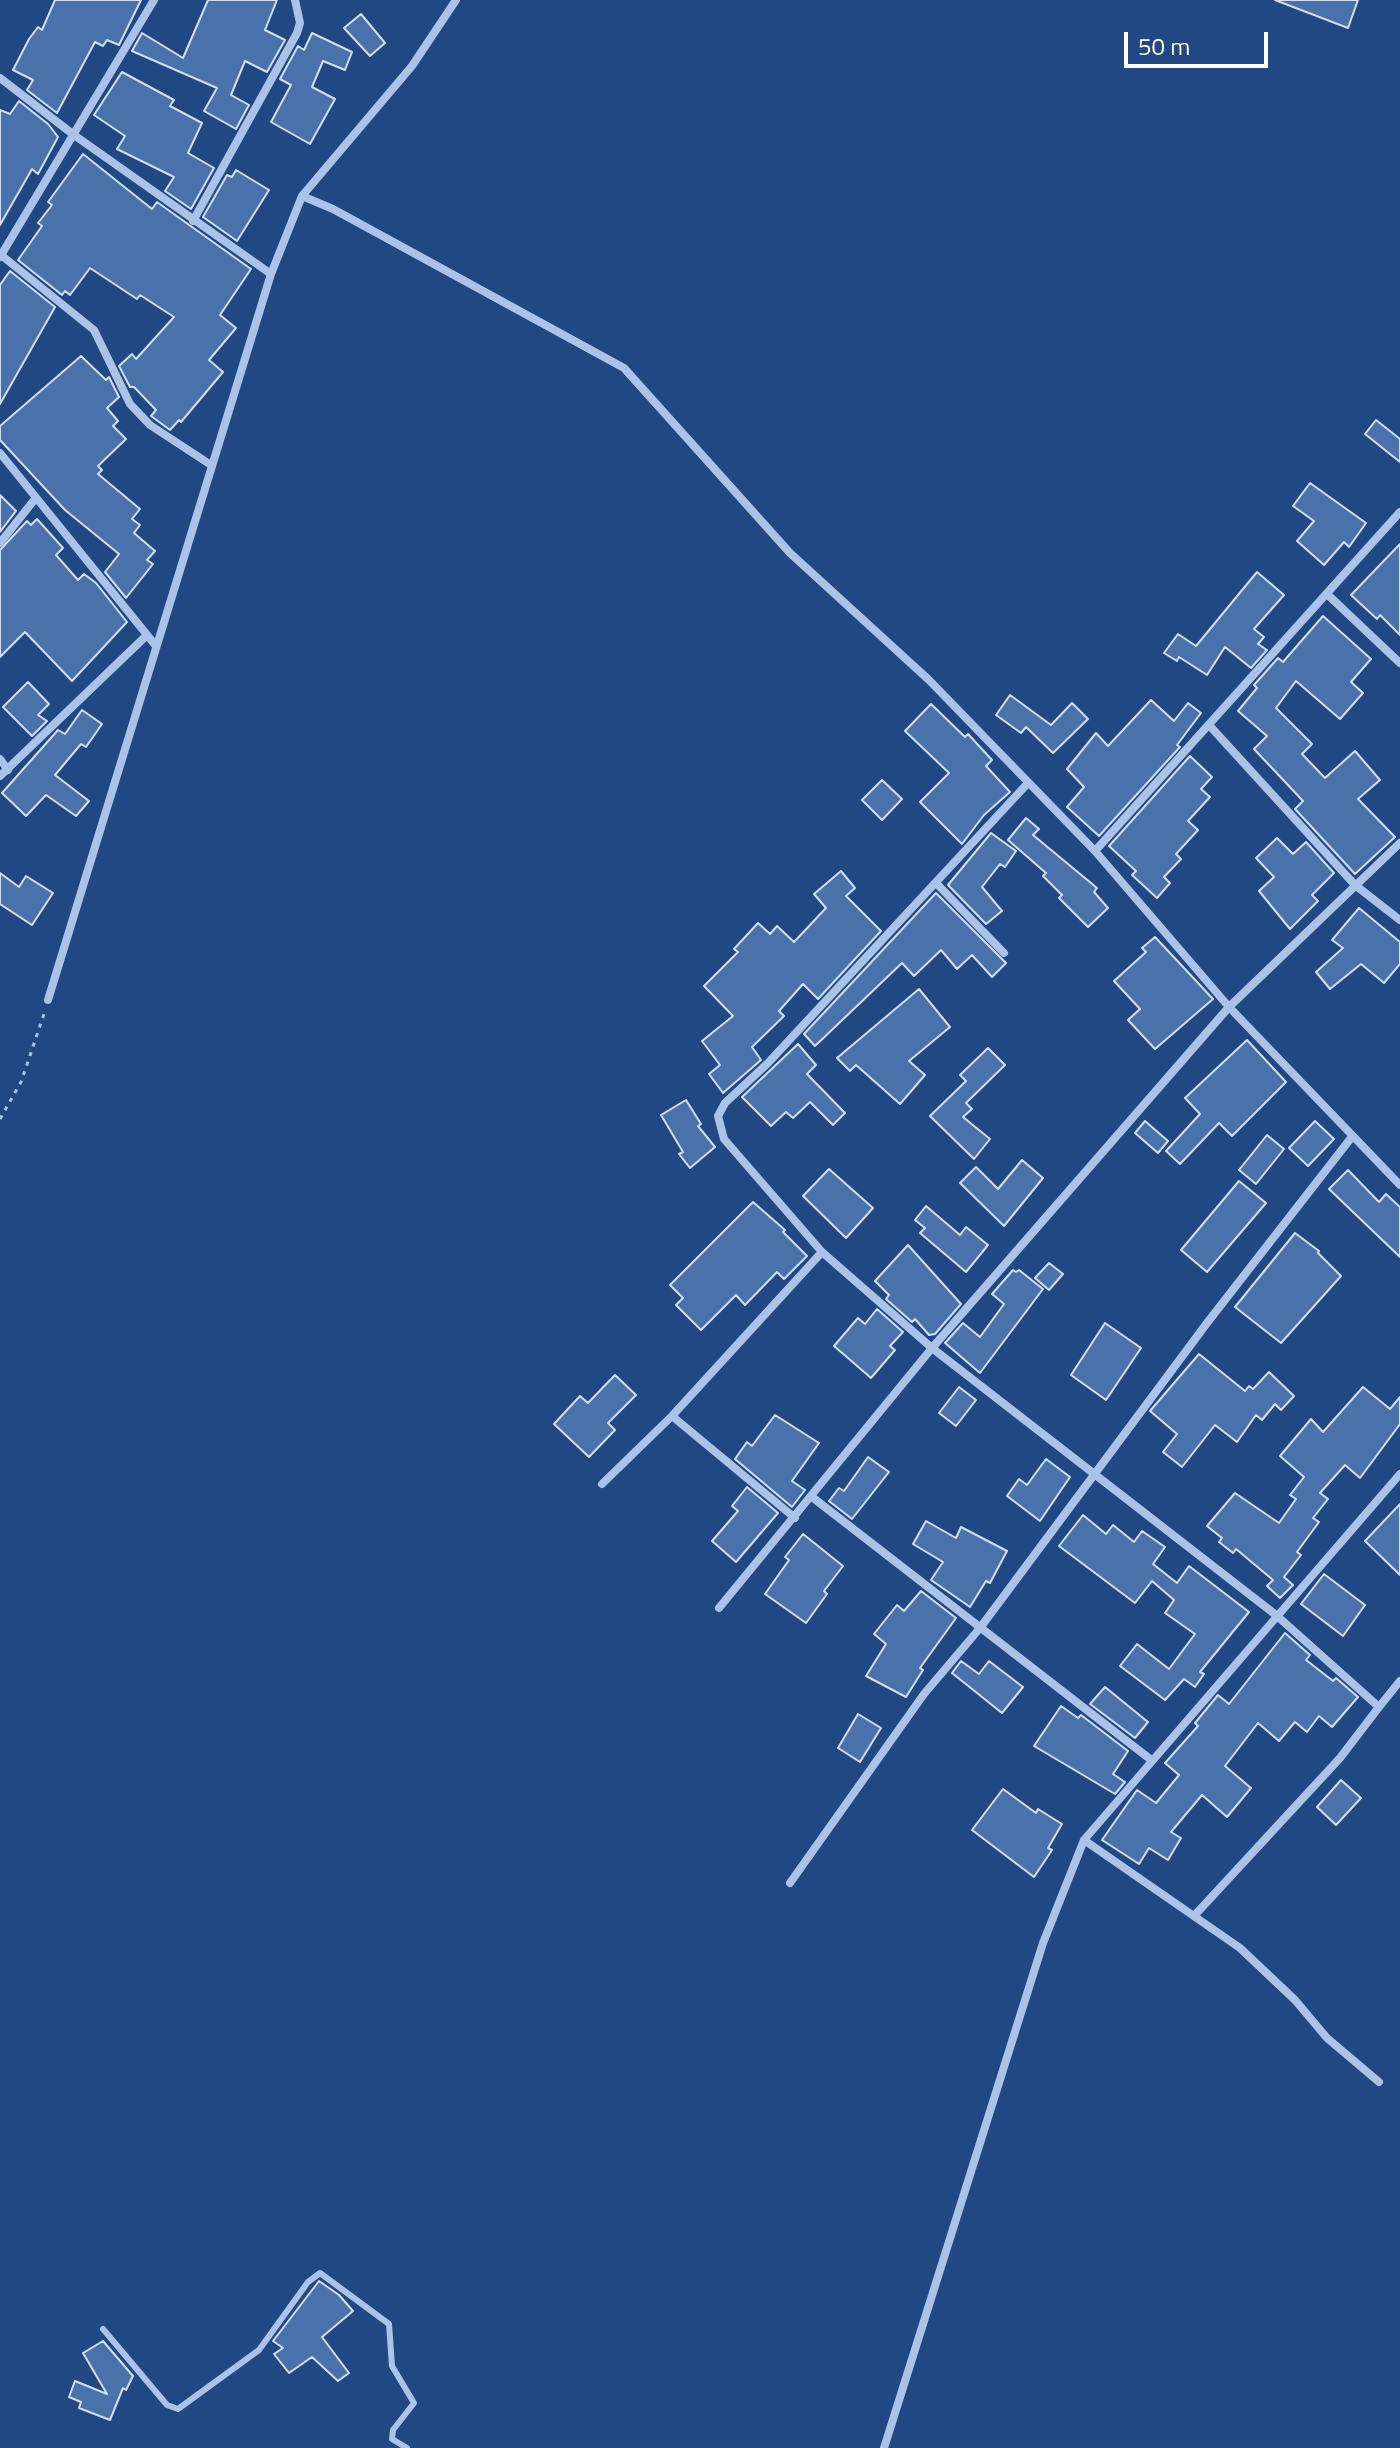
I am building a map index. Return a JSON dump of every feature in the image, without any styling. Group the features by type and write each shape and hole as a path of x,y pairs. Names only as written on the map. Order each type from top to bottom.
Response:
{"street":[{"path":"154,0 1,256 94,330 130,404 150,425 211,465"},
{"path":"193,221 297,33 300,23 295,0"},
{"path":"48,1000 271,274 306,198 412,66 456,0"},
{"path":"0,78 74,135 271,274"},
{"path":"306,198 333,209 624,368 790,553 929,680 1095,851 1229,1007 1351,1138 1400,1185"},
{"path":"0,453 156,646"},
{"path":"0,543 35,499"},
{"path":"1095,851 1400,512"},
{"path":"1327,594 1400,663"},
{"path":"0,759 4,773 146,636"},
{"path":"1209,725 1355,885 1400,920"},
{"path":"1028,783 768,1063 725,1103 718,1116 724,1139 822,1252 932,1348 1276,1615 1379,1707"},
{"path":"719,1608 932,1348 1229,1007 1400,843"},
{"path":"936,883 1004,953"},
{"path":"790,1883 882,1750 980,1628 1351,1138"},
{"path":"602,1484 672,1416 822,1252"},
{"path":"672,1416 795,1518"},
{"path":"884,2448 1043,1943 1084,1840 1150,1759 1400,1474"},
{"path":"812,1497 1150,1759"},
{"path":"1194,1916 1340,1758 1400,1681"},
{"path":"1084,1840 1240,1948 1295,2000 1327,2038 1379,2082"}],"lane":[{"path":"103,2329 167,2405 178,2409 259,2350 308,2282 320,2273 389,2324 392,2366 414,2403 393,2430 392,2439 407,2448"}],"path":[{"path":"0,1119 21,1082 48,1000"}],"building":[{"path":"55,0 141,0 119,45 107,40 103,46 95,42 57,113 27,90 33,80 13,70 29,39 38,27 42,30"},
{"path":"208,0 277,0 265,30 285,40 267,72 245,61 231,95 249,105 236,129 204,111 217,88 132,51 142,33 183,58"},
{"path":"1275,0 1358,0 1348,28"},
{"path":"361,14 385,43 370,56 344,28"},
{"path":"312,33 352,52 345,70 323,61 312,87 335,99 310,144 271,122 291,85 280,79 298,46 304,50"},
{"path":"122,72 174,100 170,106 202,123 188,153 214,168 191,209 165,191 174,177 117,149 125,136 94,115"},
{"path":"19,101 48,124 58,137 38,174 32,169 0,225 0,110 10,114"},
{"path":"83,154 152,209 157,202 251,269 220,315 236,328 209,360 223,372 181,422 179,420 170,430 151,416 156,410 134,387 130,387 119,366 132,354 136,359 174,317 140,295 137,299 90,268 70,295 65,291 62,295 18,260 42,226 38,223 52,205 48,202"},
{"path":"236,170 269,190 237,241 203,217 227,175 232,177"},
{"path":"10,271 55,307 0,404 0,285"},
{"path":"81,356 106,380 109,377 119,397 107,408 118,421 113,426 126,439 98,466 102,470 98,474 140,509 132,519 140,525 134,533 155,551 147,560 153,564 126,598 105,572 119,554 65,510 0,440 0,426"},
{"path":"1376,420 1400,439 1400,462 1365,434"},
{"path":"1310,483 1366,523 1349,547 1344,542 1324,565 1297,541 1314,521 1293,506"},
{"path":"0,495 16,511 0,532"},
{"path":"37,519 63,548 56,555 78,580 84,574 96,583 127,622 72,681 25,632 0,657 0,550 27,521 31,525"},
{"path":"1400,544 1400,635 1380,615 1377,619 1351,595"},
{"path":"1257,572 1284,595 1254,629 1264,637 1258,644 1267,650 1251,668 1225,647 1207,675 1179,657 1177,661 1164,653 1178,634 1196,646"},
{"path":"1323,616 1371,659 1351,682 1363,693 1340,719 1296,681 1276,708 1312,744 1302,754 1325,778 1355,751 1380,780 1358,799 1395,837 1355,874 1295,809 1303,801 1254,749 1267,736 1238,711 1257,688 1254,685 1278,658 1283,662"},
{"path":"28,682 49,704 38,715 47,721 32,736 3,707"},
{"path":"1010,695 1051,725 1072,703 1088,719 1053,753 1026,727 1021,733 996,715"},
{"path":"1151,700 1174,721 1188,703 1201,713 1177,745 1180,747 1099,836 1067,807 1084,787 1067,769 1096,733 1108,746"},
{"path":"931,704 965,737 968,734 992,760 986,766 1010,792 984,815 962,844 920,802 949,773 905,731"},
{"path":"82,710 102,724 86,747 81,744 55,775 89,801 76,816 46,795 26,816 2,793 58,730 65,734"},
{"path":"1190,756 1212,777 1201,789 1210,797 1188,821 1198,830 1176,854 1181,859 1164,877 1170,883 1157,898 1132,875 1136,871 1109,846"},
{"path":"882,780 902,799 882,820 862,800"},
{"path":"1026,818 1039,829 1033,835 1097,888 1094,892 1108,908 1088,927 1059,898 1062,895 1043,876 1046,873 1008,840"},
{"path":"991,833 1016,851 1005,867 1000,864 982,887 1002,911 986,924 948,885"},
{"path":"1277,838 1293,854 1306,842 1334,873 1312,895 1318,901 1290,929 1259,891 1274,877 1256,858"},
{"path":"841,871 855,888 846,896 881,931 818,999 803,984 779,1011 784,1016 752,1047 761,1060 723,1093 709,1074 720,1065 702,1041 733,1016 704,986 738,952 734,949 758,923 770,934 777,926 794,942 826,908 814,894"},
{"path":"0,873 19,887 26,876 53,893 32,925 0,904"},
{"path":"936,893 1006,963 992,977 972,955 957,969 941,950 914,976 902,963 815,1046 804,1034"},
{"path":"1359,908 1400,942 1400,964 1384,983 1361,964 1330,989 1316,972 1343,948 1332,940"},
{"path":"1155,937 1213,999 1155,1049 1128,1020 1140,1009 1114,981 1146,952 1142,948"},
{"path":"919,989 950,1027 909,1061 925,1075 900,1104 856,1065 850,1071 837,1058"},
{"path":"1247,1040 1286,1082 1232,1136 1219,1123 1180,1164 1166,1151 1200,1114 1185,1098"},
{"path":"798,1044 816,1065 807,1074 845,1113 833,1125 810,1102 793,1118 786,1112 771,1126 742,1097"},
{"path":"988,1048 1005,1065 966,1103 972,1109 963,1117 990,1139 974,1159 930,1116 966,1081 960,1075"},
{"path":"686,1100 701,1124 698,1126 715,1147 690,1168 679,1154 683,1152 661,1115"},
{"path":"1145,1121 1168,1141 1158,1153 1135,1133"},
{"path":"1315,1121 1334,1139 1308,1166 1289,1148"},
{"path":"1267,1135 1284,1149 1256,1184 1239,1170"},
{"path":"1022,1160 1043,1178 1004,1226 960,1183 976,1167 998,1189"},
{"path":"829,1169 873,1208 846,1238 803,1196"},
{"path":"1348,1170 1379,1202 1386,1194 1400,1207 1400,1257 1329,1189"},
{"path":"1239,1181 1266,1203 1207,1272 1181,1250"},
{"path":"753,1202 785,1230 783,1232 807,1256 784,1279 777,1272 745,1305 736,1295 701,1330 676,1305 683,1298 670,1285"},
{"path":"926,1206 960,1235 966,1227 988,1245 966,1272 920,1233 925,1228 915,1220"},
{"path":"1295,1233 1319,1251 1341,1276 1281,1343 1235,1307"},
{"path":"908,1245 961,1304 935,1334 929,1335 915,1319 912,1322 886,1299 889,1295 875,1281"},
{"path":"1049,1263 1063,1274 1049,1290 1035,1278"},
{"path":"1013,1270 1019,1270 1043,1289 980,1373 945,1343 963,1323 980,1337 1004,1304 992,1294"},
{"path":"877,1309 903,1332 890,1346 895,1350 871,1378 834,1346 858,1318 865,1324"},
{"path":"1105,1323 1141,1348 1106,1400 1071,1375"},
{"path":"1199,1354 1245,1391 1249,1386 1253,1389 1269,1372 1294,1396 1281,1410 1275,1404 1262,1420 1256,1415 1237,1442 1215,1425 1182,1467 1163,1452 1177,1434 1150,1411"},
{"path":"615,1375 636,1395 608,1423 615,1430 589,1457 554,1424 580,1396 588,1403"},
{"path":"959,1387 976,1400 956,1426 939,1413"},
{"path":"1363,1387 1390,1409 1400,1397 1400,1424 1360,1478 1345,1465 1320,1493 1328,1499 1313,1518 1319,1522 1297,1552 1301,1555 1284,1577 1293,1585 1280,1598 1267,1586 1273,1580 1236,1549 1233,1553 1219,1542 1222,1538 1207,1526 1235,1493 1279,1523 1296,1499 1290,1495 1304,1477 1280,1456 1311,1419 1323,1432"},
{"path":"775,1415 819,1443 792,1481 805,1490 792,1507 735,1459 747,1442 752,1446"},
{"path":"868,1457 889,1472 852,1519 829,1501 839,1488 844,1491"},
{"path":"1046,1459 1070,1477 1040,1521 1007,1496 1019,1479 1027,1485"},
{"path":"747,1487 778,1513 736,1562 712,1541 738,1511 732,1506"},
{"path":"1400,1504 1400,1575 1365,1541"},
{"path":"1083,1515 1106,1534 1113,1525 1134,1542 1142,1531 1165,1547 1153,1564 1177,1583 1189,1566 1249,1612 1200,1672 1204,1674 1195,1687 1184,1679 1165,1700 1120,1666 1137,1644 1169,1669 1195,1634 1165,1613 1174,1600 1152,1581 1135,1603 1059,1546"},
{"path":"926,1521 956,1538 961,1527 1007,1551 990,1583 986,1581 970,1607 931,1580 943,1562 913,1544"},
{"path":"803,1534 843,1566 806,1623 765,1594 789,1560 785,1557"},
{"path":"1324,1574 1365,1605 1343,1636 1301,1604"},
{"path":"921,1591 956,1618 920,1668 923,1670 906,1697 866,1676 886,1644 874,1634 897,1605 904,1611"},
{"path":"1285,1633 1310,1655 1306,1660 1333,1681 1336,1678 1358,1697 1332,1727 1319,1716 1307,1732 1295,1722 1279,1741 1258,1723 1225,1766 1251,1788 1227,1817 1202,1795 1171,1832 1181,1838 1168,1860 1149,1848 1139,1864 1102,1840 1137,1790 1156,1803 1179,1775 1165,1763 1198,1726 1195,1723 1218,1695 1229,1704"},
{"path":"961,1661 979,1674 989,1661 1023,1687 1002,1713 952,1673"},
{"path":"1105,1687 1148,1722 1135,1738 1090,1704"},
{"path":"1061,1706 1078,1718 1081,1715 1128,1751 1113,1774 1125,1782 1115,1794 1034,1746"},
{"path":"858,1714 881,1728 860,1762 838,1748"},
{"path":"1341,1780 1361,1798 1336,1825 1317,1807"},
{"path":"1003,1789 1036,1813 1038,1809 1062,1824 1048,1848 1052,1850 1034,1877 972,1830"},
{"path":"319,2281 339,2295 353,2311 322,2337 349,2373 338,2381 312,2357 289,2373 274,2354 283,2348 273,2341"},
{"path":"103,2341 133,2376 126,2390 123,2388 110,2420 79,2408 81,2402 69,2397 75,2381 107,2394 83,2353"}]}
